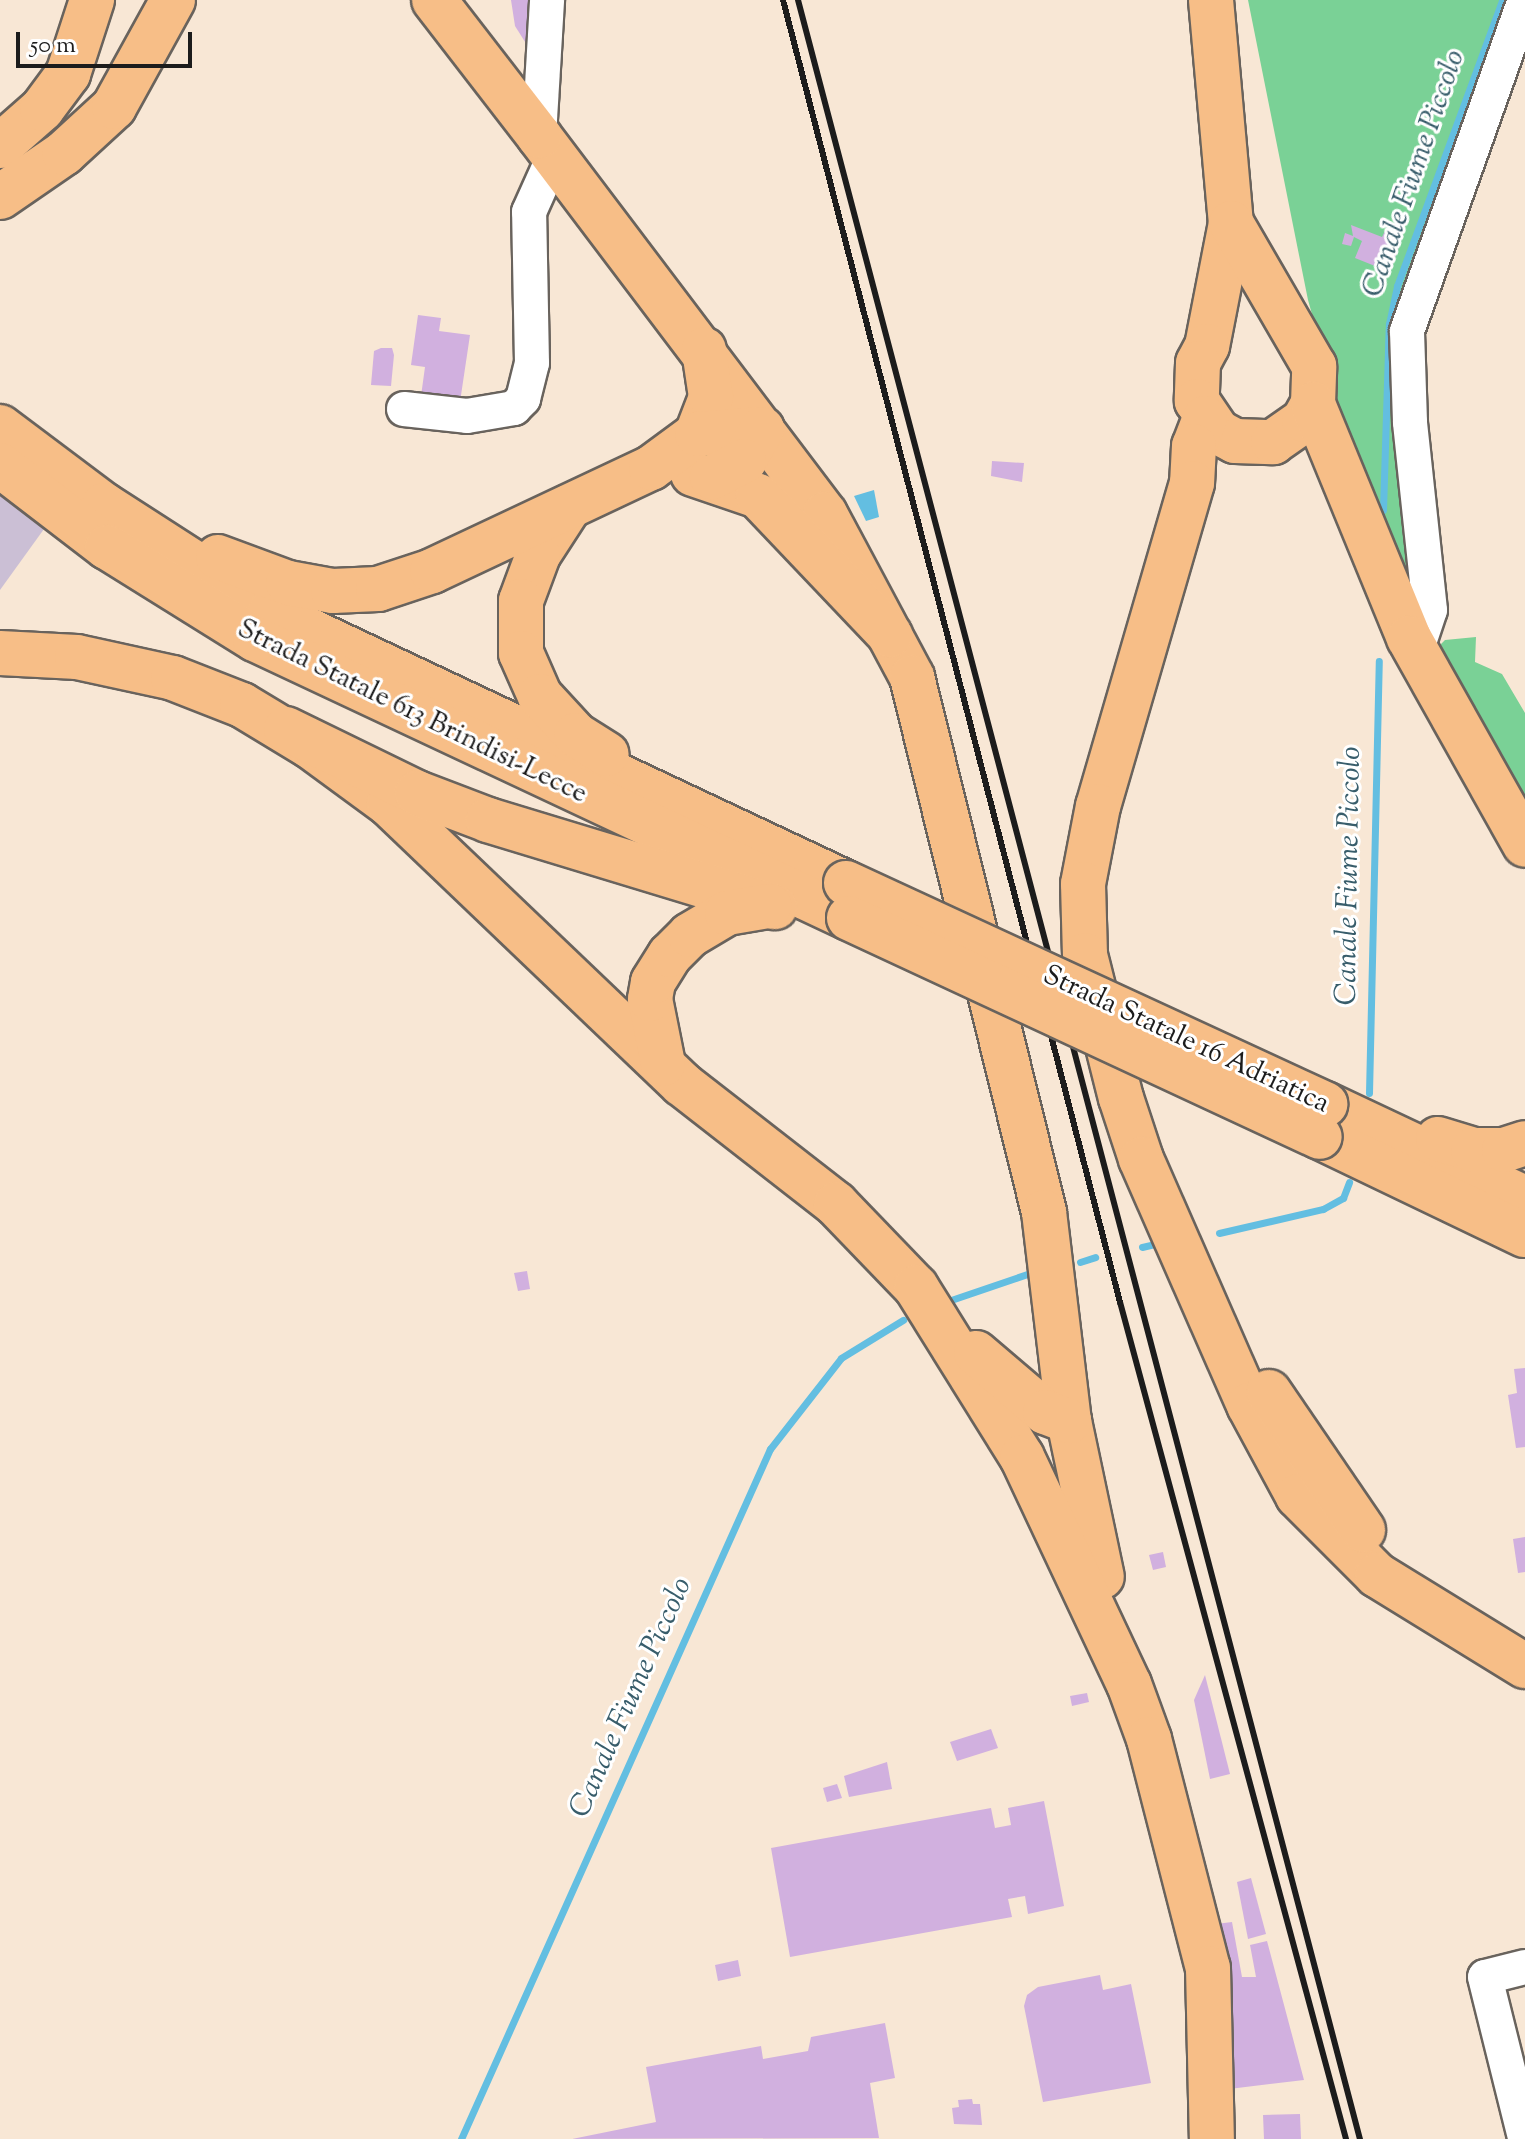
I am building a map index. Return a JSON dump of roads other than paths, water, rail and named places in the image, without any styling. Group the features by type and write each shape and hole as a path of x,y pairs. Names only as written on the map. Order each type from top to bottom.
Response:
{"main road":[{"path":"0,146 42,109 68,74 92,0"},
{"path":"0,197 64,153 114,107 173,0"},
{"path":"434,0 704,350 825,514 912,677 1044,1212 1069,1421 1082,1501 1129,1684 1149,1739 1208,1968 1212,2139"},
{"path":"1211,0 1231,223 1207,346 1195,382 1205,418 1194,446 1188,497 1098,806 1083,884 1085,955 1129,1125 1249,1405 1298,1496 1377,1575 1525,1664"},
{"path":"1231,223 1293,335 1314,366 1313,404 1416,652 1525,845"},
{"path":"1207,346 1221,333 1257,322 1293,335"},
{"path":"697,434 711,397 704,350"},
{"path":"1273,442 1304,420 1313,404"},
{"path":"1205,418 1235,441 1273,442 1351,501"},
{"name":"Strada Statale 613 Brindisi-Lecce","path":"0,427 104,505 270,612 704,817 847,901"},
{"path":"104,505 157,524 218,557 288,583 333,591 378,589 432,571 651,468 697,434 762,429"},
{"path":"712,477 744,461 762,429"},
{"name":"Strada Statale 613 Brindisi-Lecce","path":"0,465 107,547 255,639 847,901"},
{"path":"651,468 712,477 758,496 890,635"},
{"path":"569,507 538,555 521,601 521,653 540,696 576,735 704,817"},
{"path":"0,653 77,657 173,678 242,705 417,793 488,820 770,906"},
{"path":"286,729 389,804 663,1064 836,1204 892,1259 936,1316 1002,1420 1129,1684"},
{"path":"663,1064 650,999 653,982 670,955 690,935 727,913 770,906 847,901"},
{"name":"Strada Statale 16 Adriatica","path":"847,901 1322,1120 1525,1198"},
{"path":"1322,1120 1473,1150 1504,1150 1525,1143"},
{"name":"Strada Statale 16 Adriatica","path":"1322,1120 1525,1235"},
{"path":"936,1316 1001,1352 1033,1346 1057,1318"},
{"path":"936,1316 1045,1412 1069,1421"},
{"path":"1002,1420 1024,1441 1046,1445 1062,1436 1069,1421"}],"street":[{"path":"404,409 467,416 514,408 523,399 532,363 529,212 546,146 547,0"},
{"path":"1416,652 1430,610 1410,422 1407,331 1525,0"},
{"path":"1522,2119 1485,1977 1525,1967"}],"water":[{"path":"874,490 879,517 866,521 854,496"}],"waterway":[{"name":"Canale Fiume Piccolo","path":"1383,510 1389,324 1397,286 1502,0"},
{"name":"Canale Fiume Piccolo","path":"1369,1093 1379,661"},
{"name":"Canale Fiume Piccolo","path":"1219,1233 1323,1209 1343,1198 1349,1182"},
{"name":"Canale Fiume Piccolo","path":"1142,1247 1159,1243"},
{"name":"Canale Fiume Piccolo","path":"1080,1262 1095,1257"},
{"name":"Canale Fiume Piccolo","path":"951,1300 1036,1271"},
{"name":"Canale Fiume Piccolo","path":"461,2139 770,1449 841,1358 903,1320"}],"railway":[{"path":"783,0 1120,1302 1346,2139"},
{"path":"798,0 1360,2139"}]}
